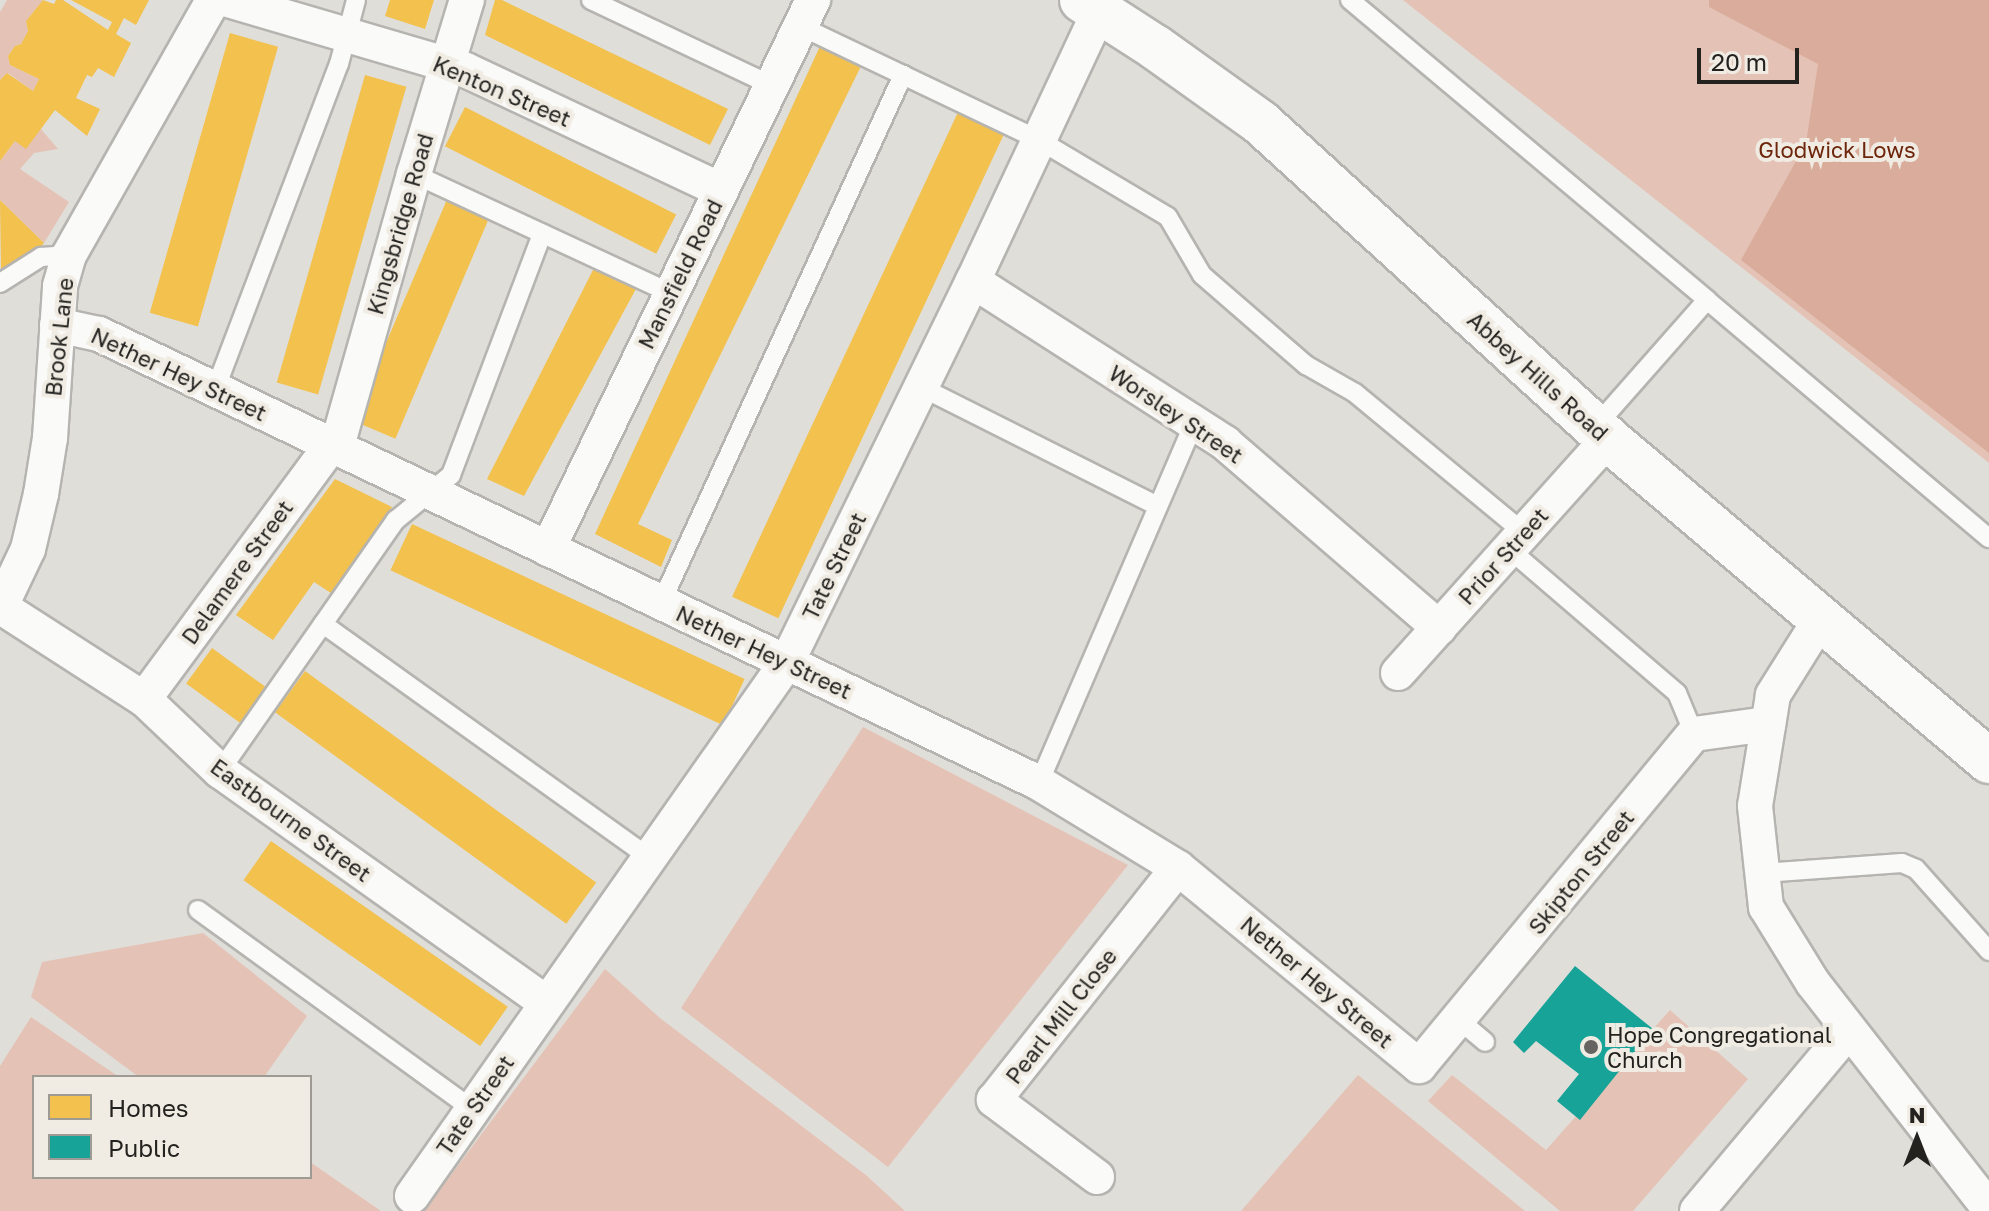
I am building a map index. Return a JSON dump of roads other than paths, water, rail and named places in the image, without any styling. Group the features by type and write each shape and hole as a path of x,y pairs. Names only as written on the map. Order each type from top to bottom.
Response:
{"main road":[{"name":"Abbey Hills Road","path":"1088,3 1261,123 1602,433 1989,761"}],"street":[{"name":"Brook Lane","path":"0,608 28,549 41,494 50,438 60,286 69,255 213,0"},
{"name":"Kenton Street","path":"228,0 447,64 721,190"},
{"name":"Kingsbridge Road","path":"330,445 341,432 467,0"},
{"name":"Tate Street","path":"412,1196 787,662 1039,140 1088,3"},
{"name":"Mansfield Road","path":"548,549 806,13"},
{"name":"Worsley Street","path":"973,281 1225,443 1439,628"},
{"name":"Nether Hey Street","path":"57,325 99,334 1039,783 1178,868 1419,1066"},
{"name":"Prior Street","path":"1398,673 1516,541 1602,433"},
{"name":"Delamere Street","path":"144,699 330,445"},
{"name":"Eastbourne Street","path":"0,608 144,699 220,771 546,1003"},
{"path":"1820,620 1773,695 1755,806 1766,907 1813,983 1989,1208"},
{"path":"1694,734 1768,724"},
{"name":"Skipton Street","path":"1419,1066 1694,734"},
{"name":"Pearl Mill Close","path":"1097,1177 994,1100 1178,868"},
{"path":"1697,1211 1849,1030"}],"lane":[{"path":"215,390 339,64 356,0"},
{"path":"591,0 771,85"},
{"path":"1350,0 1989,538"},
{"path":"806,13 903,75 1039,140 1168,217 1202,275 1306,365 1355,393 1516,541 1677,693 1694,734"},
{"path":"661,603 903,75"},
{"path":"414,174 670,293"},
{"path":"220,771 396,520 451,475 542,234"},
{"path":"0,283 41,257 69,255"},
{"path":"1602,433 1707,300"},
{"path":"921,387 1158,506"},
{"path":"1039,783 1194,423"},
{"path":"323,624 650,858"},
{"path":"1763,873 1902,863 1916,869 1989,951"},
{"path":"198,910 472,1109"},
{"path":"1459,1020 1485,1042"}],"place":[{"name":"Hope Congregational Church","path":"1591,1047"}],"park label":[{"name":"Glodwick Lows","path":"1837,150"}]}
